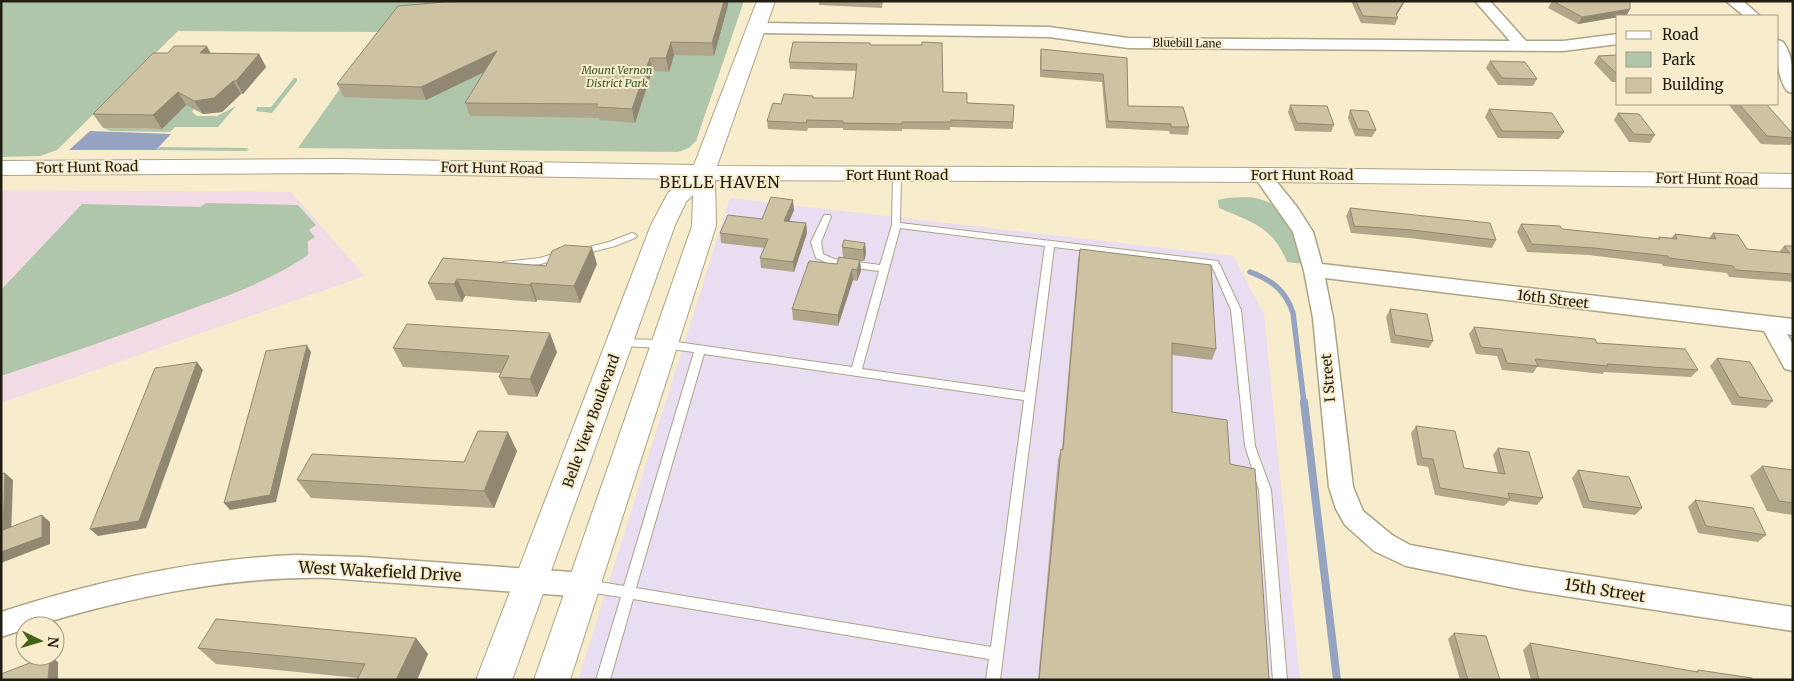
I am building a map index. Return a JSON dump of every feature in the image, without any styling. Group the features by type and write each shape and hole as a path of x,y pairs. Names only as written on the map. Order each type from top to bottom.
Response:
{"main road":[{"name":"Belle View Boulevard","path":"494,680 664,225 675,202 703,172 766,1"},
{"name":"Fort Hunt Road","path":"1,168 338,166 897,175 1262,175 1793,181"},
{"name":"Belle View Boulevard","path":"552,680 704,226 703,172"}],"street":[{"path":"1482,1 1496,14 1522,46"},
{"path":"1733,1 1752,15"},
{"name":"Bluebill Lane","path":"756,28 1049,32 1128,43 1563,46 1616,39"},
{"path":"1779,49 1793,88"},
{"name":"I Street","path":"1262,175 1290,211 1303,232 1314,270 1323,318 1340,487 1348,509 1367,531 1383,543 1406,554 1418,557"},
{"name":"16th Street","path":"1314,270 1793,327"},
{"path":"1771,324 1793,363"},
{"name":"15th Street","path":"1418,557 1525,578 1793,619"},
{"name":"West Wakefield Drive","path":"1,625 38,612 123,589 232,570 280,566 330,566 585,585"}],"lane":[{"path":"856,372 896,225 897,175"},
{"path":"827,217 816,242 819,256 832,262 884,269"},
{"path":"896,225 1215,263 1236,310 1250,446 1265,490 1280,680"},
{"path":"502,265 541,261 612,244 632,236"},
{"path":"993,680 1050,244"},
{"path":"620,342 663,344 1030,397"},
{"path":"603,680 700,350"},
{"path":"585,585 996,654"}],"shaded area":[{"path":"1,190 291,192 365,276 1,403"},
{"path":"730,198 1233,256 1264,314 1300,680 578,680"}],"green space":[{"name":"Mount Vernon District Park","path":"1,1 744,1 696,141 689,148 678,152 298,148 380,32 178,31 57,150 40,156 1,157"},
{"path":"294,78 297,78 297,81 272,113 256,111 257,107 271,107"},
{"path":"192,95 195,106 192,112 197,116 217,116 236,106 218,127 175,127 170,132 111,131 103,128 162,129"},
{"path":"160,147 247,148 249,150 156,150"},
{"path":"1227,198 1255,198 1270,203 1278,209 1285,216 1295,234 1304,264 1287,262 1281,250 1268,233 1251,222 1219,208 1218,200"},
{"path":"206,203 298,205 316,225 309,230 315,237 308,241 308,255 281,272 236,292 73,352 1,376 1,290 82,204 200,207"}],"water":[{"path":"90,131 171,134 156,150 69,150"}],"building":[{"path":"457,1 724,1 712,43 671,42 666,58 650,58 632,109 596,107 598,104 465,103 497,51 421,87 337,84 398,6"},
{"path":"1356,1 1404,1 1396,14 1398,18 1363,16"},
{"path":"1553,1 1630,1 1630,9 1582,17"},
{"path":"793,42 870,43 870,45 922,45 922,42 942,43 943,92 967,93 967,103 1014,105 1013,122 951,120 951,122 902,122 902,124 807,120 806,123 767,121 773,103 781,104 784,94 813,96 813,98 853,98 857,64 789,62"},
{"path":"174,46 207,46 200,53 259,54 236,81 233,81 214,98 194,101 178,92 153,115 93,114 153,53 168,53"},
{"path":"1041,49 1127,58 1128,106 1183,107 1189,127 1171,127 1171,124 1108,121 1103,74 1041,70"},
{"path":"1616,55 1616,73 1598,56"},
{"path":"1490,61 1525,62 1537,79 1502,78"},
{"path":"1290,105 1327,106 1334,125 1297,123"},
{"path":"1740,105 1767,105 1793,134 1793,138 1767,136"},
{"path":"1489,109 1552,113 1564,132 1502,131"},
{"path":"1350,110 1368,111 1376,130 1358,129"},
{"path":"1618,113 1639,114 1655,135 1634,134"},
{"path":"771,197 793,200 784,221 806,223 793,262 760,258 768,239 720,233 728,215 762,219"},
{"path":"1350,208 1490,223 1496,240 1412,230 1354,226"},
{"path":"1521,224 1560,226 1562,229 1660,239 1659,237 1677,239 1675,234 1716,239 1713,233 1738,235 1747,249 1790,253 1784,246 1793,246 1793,274 1736,270 1733,266 1669,258 1668,256 1532,244"},
{"path":"844,240 865,243 863,250 842,247"},
{"path":"565,245 592,247 574,286 531,283 530,285 457,279 454,284 428,283 443,258 546,266 552,251"},
{"path":"1080,249 1211,265 1216,349 1172,343 1172,412 1227,420 1230,464 1255,469 1269,680 1039,680 1061,449 1063,450"},
{"path":"839,257 860,260 857,270 852,269 838,315 792,309 809,261 837,264"},
{"path":"1390,309 1427,314 1433,341 1395,335"},
{"path":"407,324 550,333 530,379 499,377 509,356 393,348"},
{"path":"1474,327 1595,339 1597,343 1685,349 1698,370 1607,364 1608,366 1535,359 1538,366 1507,363 1502,349 1481,347"},
{"path":"307,345 270,495 224,503 266,351"},
{"path":"1717,358 1750,362 1773,401 1739,397"},
{"path":"197,362 139,521 90,529 155,368"},
{"path":"1416,426 1455,431 1464,468 1505,474 1498,448 1529,452 1543,498 1508,493 1510,499 1440,488 1433,459 1422,458"},
{"path":"478,431 508,432 484,491 297,480 312,454 464,462"},
{"path":"1762,466 1793,470 1793,503 1779,501"},
{"path":"1578,470 1629,477 1642,508 1589,501"},
{"path":"5,473 3,530 42,515 42,537 1,552 1,474"},
{"path":"1695,500 1753,508 1766,535 1706,526"},
{"path":"216,619 416,638 396,680 357,680 365,664 198,648"},
{"path":"1454,633 1486,636 1500,680 1468,680"},
{"path":"1530,643 1698,672 1698,670 1752,678 1752,680 1539,680"},
{"path":"22,666 49,666 48,680 1,680 1,674"}],"waterway":[{"path":"1250,272 1277,287 1290,305 1293,313 1304,403"},
{"path":"1304,402 1337,680"}],"district":[{"name":"BELLE HAVEN","path":"720,182"}]}
